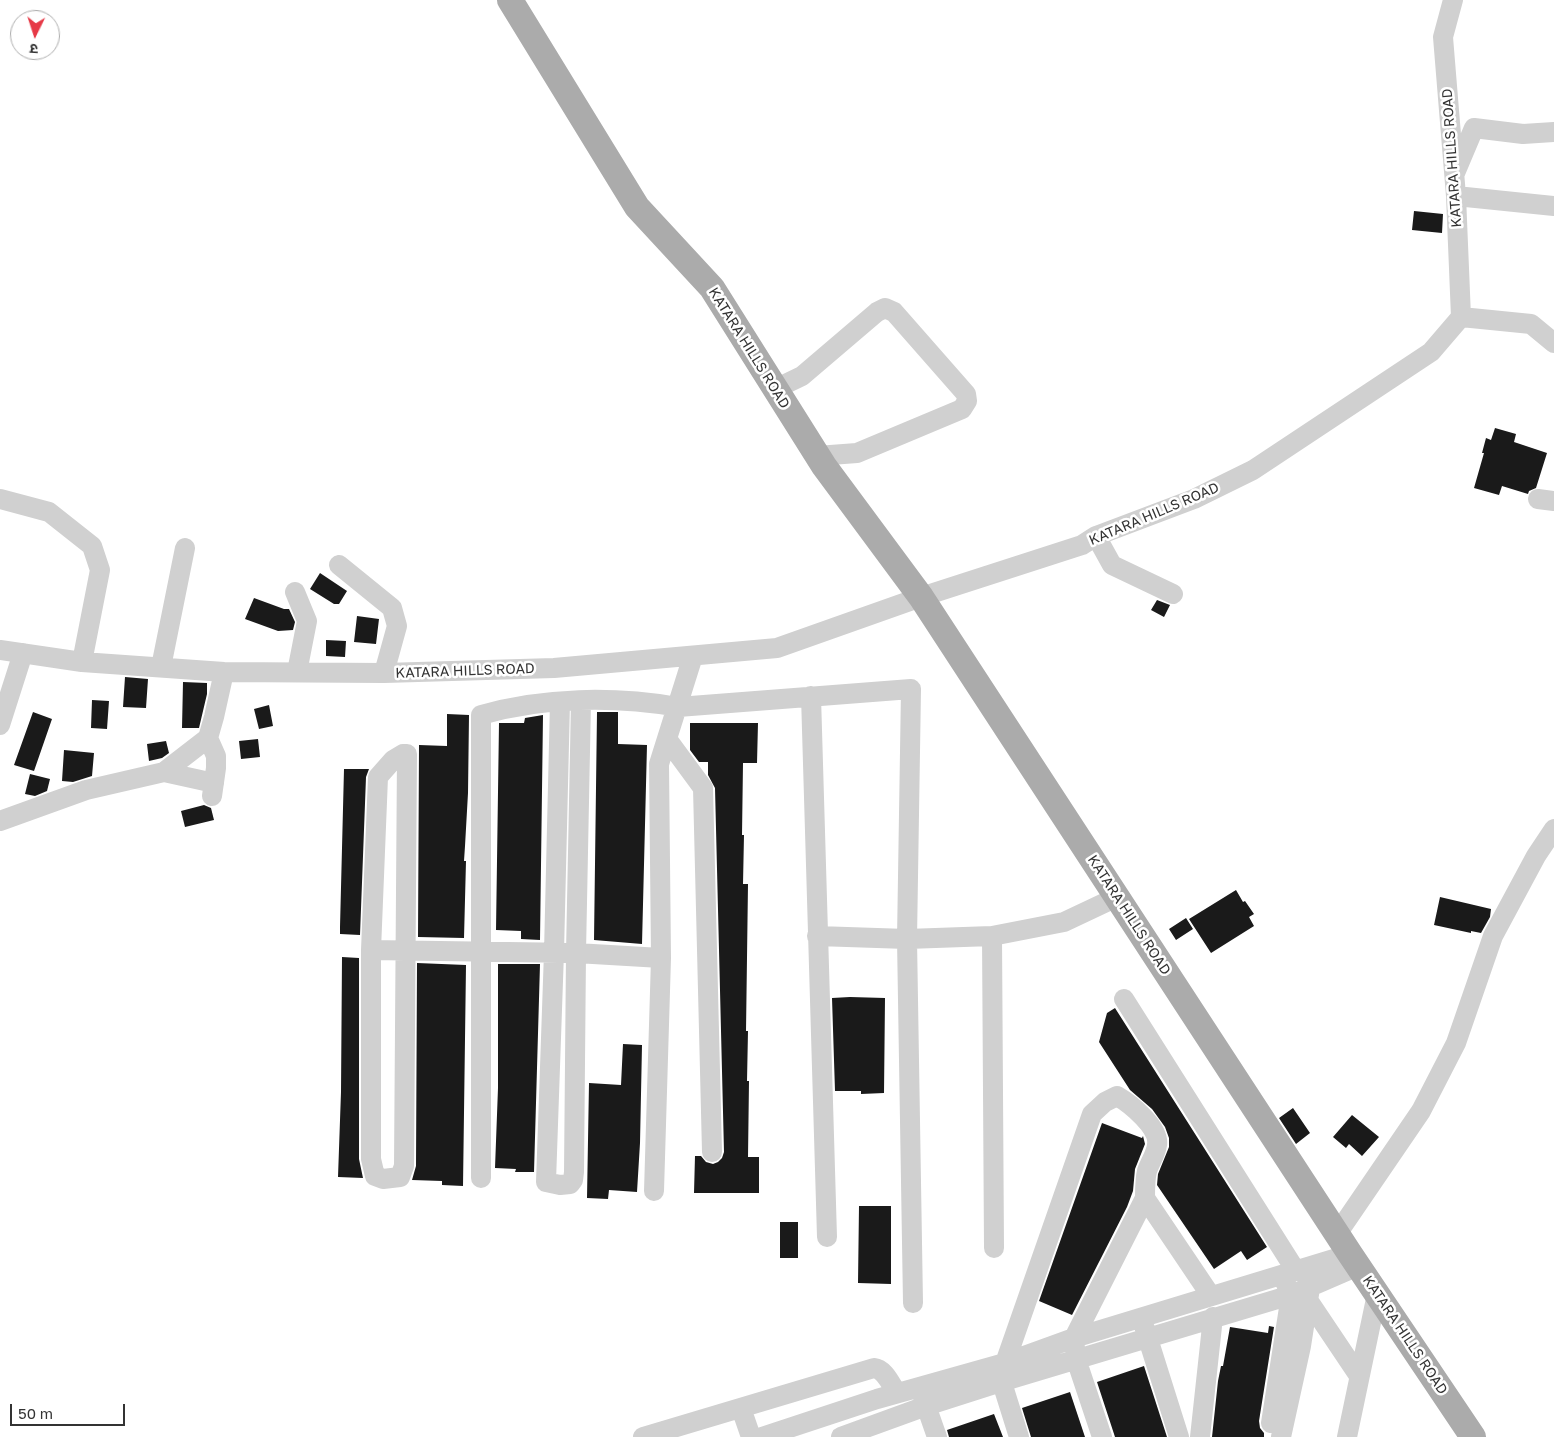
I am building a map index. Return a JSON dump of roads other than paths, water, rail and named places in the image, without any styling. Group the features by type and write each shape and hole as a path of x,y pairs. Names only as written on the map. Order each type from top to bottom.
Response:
{"main road":[{"name":"KATARA HILLS ROAD","path":"510,0 637,206 712,288 817,456 921,597 1348,1251 1473,1437"}],"street":[{"name":"KATARA HILLS ROAD","path":"0,650 82,662 224,672 384,673 554,668 777,648 921,597 1082,545 1096,536 1194,499 1253,470 1431,352 1461,317 1456,196 1443,37 1453,0"},
{"path":"1454,175 1474,128 1523,134 1554,132"},
{"path":"1456,196 1554,206"},
{"path":"775,388 802,376 877,312 885,308 894,312 966,394 967,401 962,408 856,452 817,456"},
{"path":"1461,317 1531,324 1554,322"},
{"path":"1531,324 1554,343"},
{"path":"0,499 49,512 92,546 100,570 82,662"},
{"path":"1096,536 1112,565 1173,594"},
{"path":"161,667 185,548"},
{"path":"338,565 392,608 397,626 384,673"},
{"path":"295,592 307,621 296,672"},
{"path":"0,725 23,653"},
{"path":"654,1191 661,958 659,764 693,656"},
{"path":"1,820 86,790 164,772 208,738 224,672"},
{"path":"481,1178 482,715 506,708 560,702 642,701 678,707 911,689 907,938 913,1303"},
{"path":"811,696 827,1237"},
{"path":"560,702 546,1182 560,1185 570,1184 573,1180 582,701"},
{"path":"164,772 213,790 216,756 208,738"},
{"path":"667,739 703,788 712,1152"},
{"path":"403,754 407,754 406,950 404,1166 400,1177 383,1179 376,1176 370,1159 371,950 378,777 393,760 403,754"},
{"path":"774,1435 897,1393 920,1387 1076,1359 1148,1339 1214,1317 1303,1294 1348,1251 1456,1043 1493,936 1536,856 1554,829"},
{"path":"817,936 907,938 992,936 1064,922 1117,898"},
{"path":"992,936 994,1248"},
{"path":"371,950 554,952 661,958"},
{"path":"1124,1000 1296,1271 1303,1294 1360,1376"},
{"path":"1005,1437 998,1374 1092,1114 1105,1102 1117,1096 1126,1101 1146,1120 1156,1134 1157,1145 1146,1173 1145,1198 1074,1338 1076,1359 1102,1437"},
{"path":"1145,1198 1211,1296"},
{"path":"840,1411 846,1436 921,1408 1074,1338 1296,1271 1348,1251"},
{"path":"1281,1437 1301,1346 1303,1294 1296,1271"},
{"path":"1269,1437 1303,1294"},
{"path":"1347,1437 1377,1294"},
{"path":"1141,1317 1179,1437"},
{"path":"1200,1437 1214,1317"},
{"path":"643,1437 874,1368 884,1373 897,1393"},
{"path":"998,1374 1019,1437"},
{"path":"920,1387 925,1437"},
{"path":"741,1408 751,1437"},
{"path":"921,1408 937,1437"}]}
